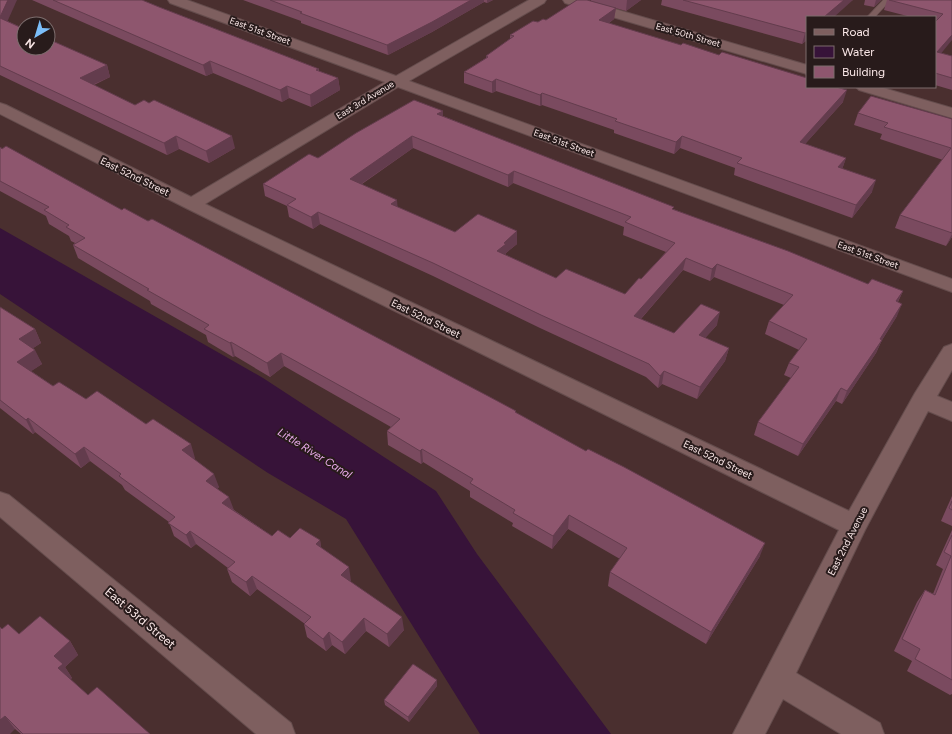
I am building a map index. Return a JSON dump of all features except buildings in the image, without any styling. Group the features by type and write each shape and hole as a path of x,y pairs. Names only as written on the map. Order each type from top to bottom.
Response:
{"street":[{"name":"East 51st Street","path":"175,0 952,286"},
{"name":"East 3rd Avenue","path":"192,204 396,82 539,0"},
{"name":"East 50th Street","path":"570,0 806,70"},
{"path":"867,88 952,113"},
{"name":"East 52nd Street","path":"0,108 192,204 854,525"},
{"name":"East 2nd Avenue","path":"748,734 778,679 854,525 923,399 952,352"},
{"path":"923,399 952,412"},
{"name":"East 53rd Street","path":"0,502 280,734"},
{"path":"778,679 869,734"}],"lane":[{"path":"872,16 887,0"}],"water":[{"name":"Little River Canal","path":"0,228 263,378 436,491 477,554 611,734 480,734 346,519 268,473 0,294"}]}
